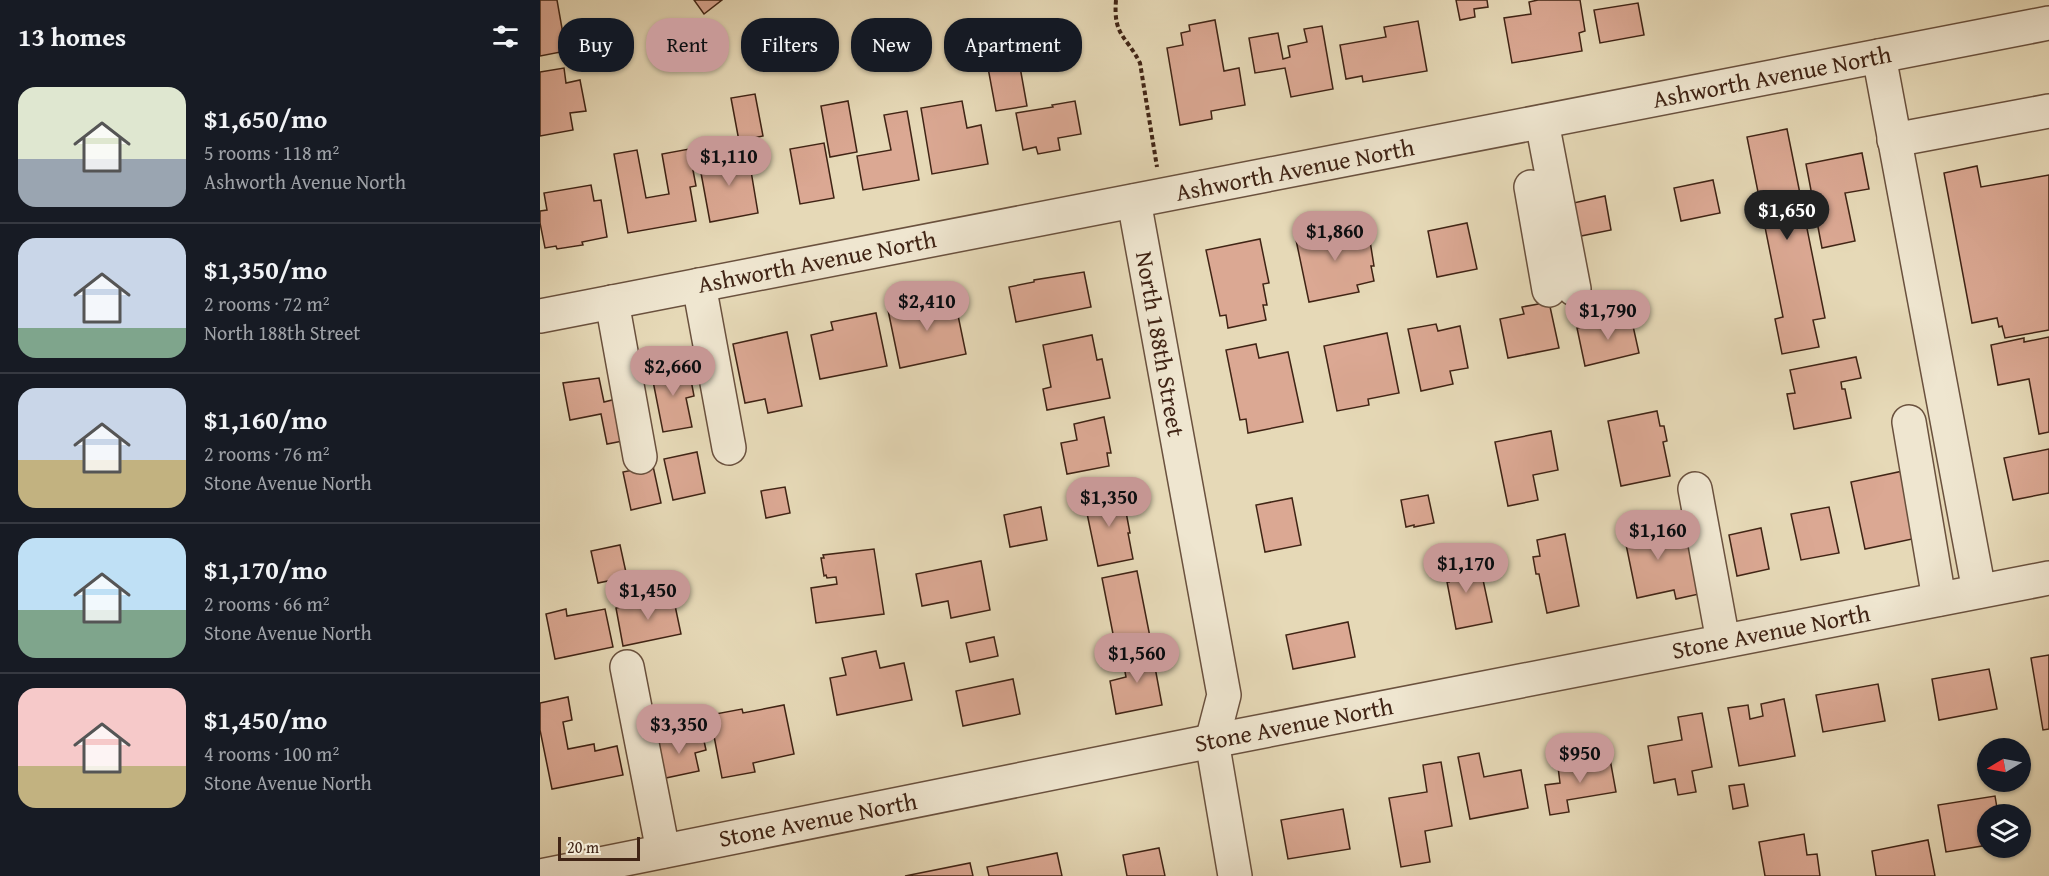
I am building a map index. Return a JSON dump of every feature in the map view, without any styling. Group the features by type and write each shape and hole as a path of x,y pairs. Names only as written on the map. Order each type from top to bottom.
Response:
{"street":[{"name":"Ashworth Avenue North","path":"540,316 2049,23"},
{"path":"1879,56 1979,591"},
{"path":"1894,140 2049,111"},
{"path":"1531,124 1562,290"},
{"name":"North 188th Street","path":"1147,198 1224,695 1212,741 1235,876"},
{"path":"699,285 729,448"},
{"path":"612,302 640,457"},
{"path":"1909,422 1939,599"},
{"path":"1695,489 1723,641"},
{"name":"Stone Avenue North","path":"541,876 1212,741 2049,578"},
{"path":"627,667 663,851"}],"path":[{"path":"1116,0 1115,15 1118,29 1140,63 1147,198"}],"building":[{"path":"540,0 557,0 560,18 558,18 558,53 540,56"},
{"path":"694,0 722,0 704,14"},
{"path":"1456,0 1487,0 1488,7 1474,9 1475,17 1460,20"},
{"path":"1580,0 1585,31 1579,33 1582,51 1512,63 1504,18 1531,14 1529,2"},
{"path":"1638,3 1644,35 1600,43 1594,10"},
{"path":"1215,20 1224,71 1239,68 1245,105 1211,111 1212,119 1180,125 1167,48 1183,45 1181,33 1190,31 1189,25"},
{"path":"1418,21 1427,71 1363,82 1362,76 1346,79 1340,45 1386,37 1384,27"},
{"path":"1322,26 1333,89 1291,97 1285,68 1255,73 1249,38 1278,33 1283,59 1290,57 1288,46 1307,42 1304,29"},
{"path":"558,69 558,72 565,72 566,83 580,80 586,111 570,113 573,130 540,136 540,72"},
{"path":"989,72 1021,72 1027,106 996,111"},
{"path":"755,94 763,136 739,141 731,98"},
{"path":"848,101 857,152 830,157 821,106"},
{"path":"962,101 967,128 981,125 988,164 932,174 921,108"},
{"path":"1075,101 1081,134 1058,138 1060,150 1038,154 1036,147 1023,150 1016,113"},
{"path":"907,111 919,180 863,190 857,156 891,150 884,115"},
{"path":"1787,129 1825,318 1813,320 1819,347 1782,354 1775,319 1783,317 1747,137"},
{"path":"824,143 834,198 800,204 790,149"},
{"path":"689,149 696,186 690,187 696,221 628,233 614,154 637,150 646,198 669,194 662,154"},
{"path":"748,153 758,213 710,222 699,162"},
{"path":"1862,153 1869,189 1845,193 1855,241 1822,248 1806,164"},
{"path":"1977,166 1981,187 2049,175 2049,330 2005,338 1997,318 1972,323 1944,173"},
{"path":"1713,180 1720,213 1681,221 1674,188"},
{"path":"591,185 594,201 601,200 607,237 582,242 583,245 557,249 556,246 545,248 540,223 540,211 547,210 544,193"},
{"path":"1605,196 1611,230 1576,237 1569,204"},
{"path":"1467,223 1477,269 1437,277 1428,231"},
{"path":"1363,226 1366,242 1370,241 1374,281 1357,285 1359,292 1309,302 1295,235 1323,229 1323,231 1336,228 1337,231"},
{"path":"1260,239 1269,283 1263,284 1267,305 1263,305 1266,320 1228,328 1226,315 1220,316 1206,250"},
{"path":"1084,272 1091,307 1016,322 1009,287 1034,282 1034,280"},
{"path":"954,296 966,354 900,368 888,310"},
{"path":"1549,302 1559,348 1508,358 1500,319 1524,314 1522,307"},
{"path":"876,313 887,366 820,379 811,335 833,330 831,322"},
{"path":"1631,317 1639,353 1585,366 1577,328"},
{"path":"1436,324 1438,331 1460,326 1468,368 1450,371 1453,384 1421,391 1408,329"},
{"path":"787,332 802,406 768,413 765,399 745,403 733,344"},
{"path":"1387,333 1399,393 1368,399 1369,405 1337,411 1324,346"},
{"path":"1092,335 1097,360 1102,359 1110,398 1047,410 1043,389 1051,387 1043,345"},
{"path":"2049,337 2049,432 2039,434 2029,379 1998,385 1991,345 2024,338 2024,342"},
{"path":"1256,344 1259,358 1288,352 1303,422 1248,433 1246,419 1240,420 1226,350"},
{"path":"1856,357 1861,378 1841,382 1842,389 1845,389 1851,418 1794,429 1787,394 1795,393 1790,370"},
{"path":"688,364 694,396 686,398 692,427 663,432 651,371"},
{"path":"599,378 604,402 620,398 628,440 607,444 601,414 570,420 563,383"},
{"path":"1657,411 1660,426 1664,426 1667,441 1663,442 1670,476 1621,486 1608,421"},
{"path":"1104,417 1111,453 1107,453 1109,466 1067,474 1061,443 1077,440 1074,424"},
{"path":"1551,431 1558,470 1533,475 1538,500 1508,506 1495,442"},
{"path":"2049,449 2049,493 2013,500 2004,458"},
{"path":"697,452 705,493 673,500 664,459"},
{"path":"653,466 661,503 631,510 623,472"},
{"path":"1903,471 1917,538 1865,549 1851,482"},
{"path":"785,487 790,513 766,518 761,491"},
{"path":"1122,491 1133,559 1098,566 1084,499"},
{"path":"1428,495 1434,523 1406,527 1401,500"},
{"path":"1292,498 1301,545 1265,552 1256,505"},
{"path":"1041,507 1047,540 1010,547 1004,515"},
{"path":"1829,507 1839,553 1801,560 1791,514"},
{"path":"1652,513 1659,549 1689,543 1699,594 1676,599 1674,590 1637,598 1621,520"},
{"path":"1761,528 1769,569 1737,576 1729,535"},
{"path":"1565,534 1579,606 1547,613 1533,557 1540,556 1537,540"},
{"path":"620,545 627,577 598,583 591,551"},
{"path":"874,549 884,614 816,623 811,588 837,584 836,577 824,576 821,558 824,558 823,555"},
{"path":"1467,556 1471,577 1482,575 1492,622 1456,629 1447,573 1443,574 1440,561"},
{"path":"981,561 990,610 951,618 948,601 922,606 916,574"},
{"path":"1137,571 1150,637 1115,644 1102,578"},
{"path":"673,596 681,634 623,646 616,608"},
{"path":"566,609 567,616 605,609 613,647 555,659 546,614"},
{"path":"1348,622 1355,657 1293,669 1286,635"},
{"path":"994,637 998,656 970,662 966,643"},
{"path":"876,651 880,668 904,663 912,700 837,715 830,678 846,675 842,658"},
{"path":"1152,651 1162,705 1116,714 1110,681 1126,677 1122,656"},
{"path":"2049,655 2049,729 2043,730 2031,658"},
{"path":"1989,669 1997,709 1939,720 1932,679"},
{"path":"1013,679 1020,714 963,726 956,691"},
{"path":"1878,684 1885,721 1823,732 1816,695"},
{"path":"568,697 572,720 563,722 568,749 594,744 595,751 617,746 623,775 552,789 540,730 540,703"},
{"path":"1784,699 1795,756 1739,766 1728,708 1748,705 1750,719 1763,716 1761,704"},
{"path":"784,705 794,754 753,763 755,772 722,778 710,715 742,709 743,713"},
{"path":"1702,713 1712,767 1692,771 1696,792 1678,795 1675,779 1654,783 1648,746 1682,740 1678,717"},
{"path":"702,732 706,750 695,753 699,771 661,779 653,742"},
{"path":"1479,753 1484,777 1521,770 1528,808 1470,819 1458,757"},
{"path":"1610,759 1616,792 1567,800 1569,812 1550,815 1545,785 1560,783 1558,767"},
{"path":"1441,762 1452,826 1425,831 1430,862 1401,867 1389,798 1427,792 1423,765"},
{"path":"1744,784 1748,806 1733,809 1729,786"},
{"path":"1995,796 1996,804 1977,804 1977,847 1946,852 1938,805"},
{"path":"1343,809 1350,849 1288,859 1281,820"},
{"path":"1804,834 1807,855 1817,854 1820,876 1765,876 1759,842"},
{"path":"1928,840 1935,876 1876,876 1872,851"},
{"path":"1159,848 1165,876 1127,876 1123,855"},
{"path":"1057,853 1062,876 989,876 987,867"},
{"path":"970,863 973,876 905,876"}]}
